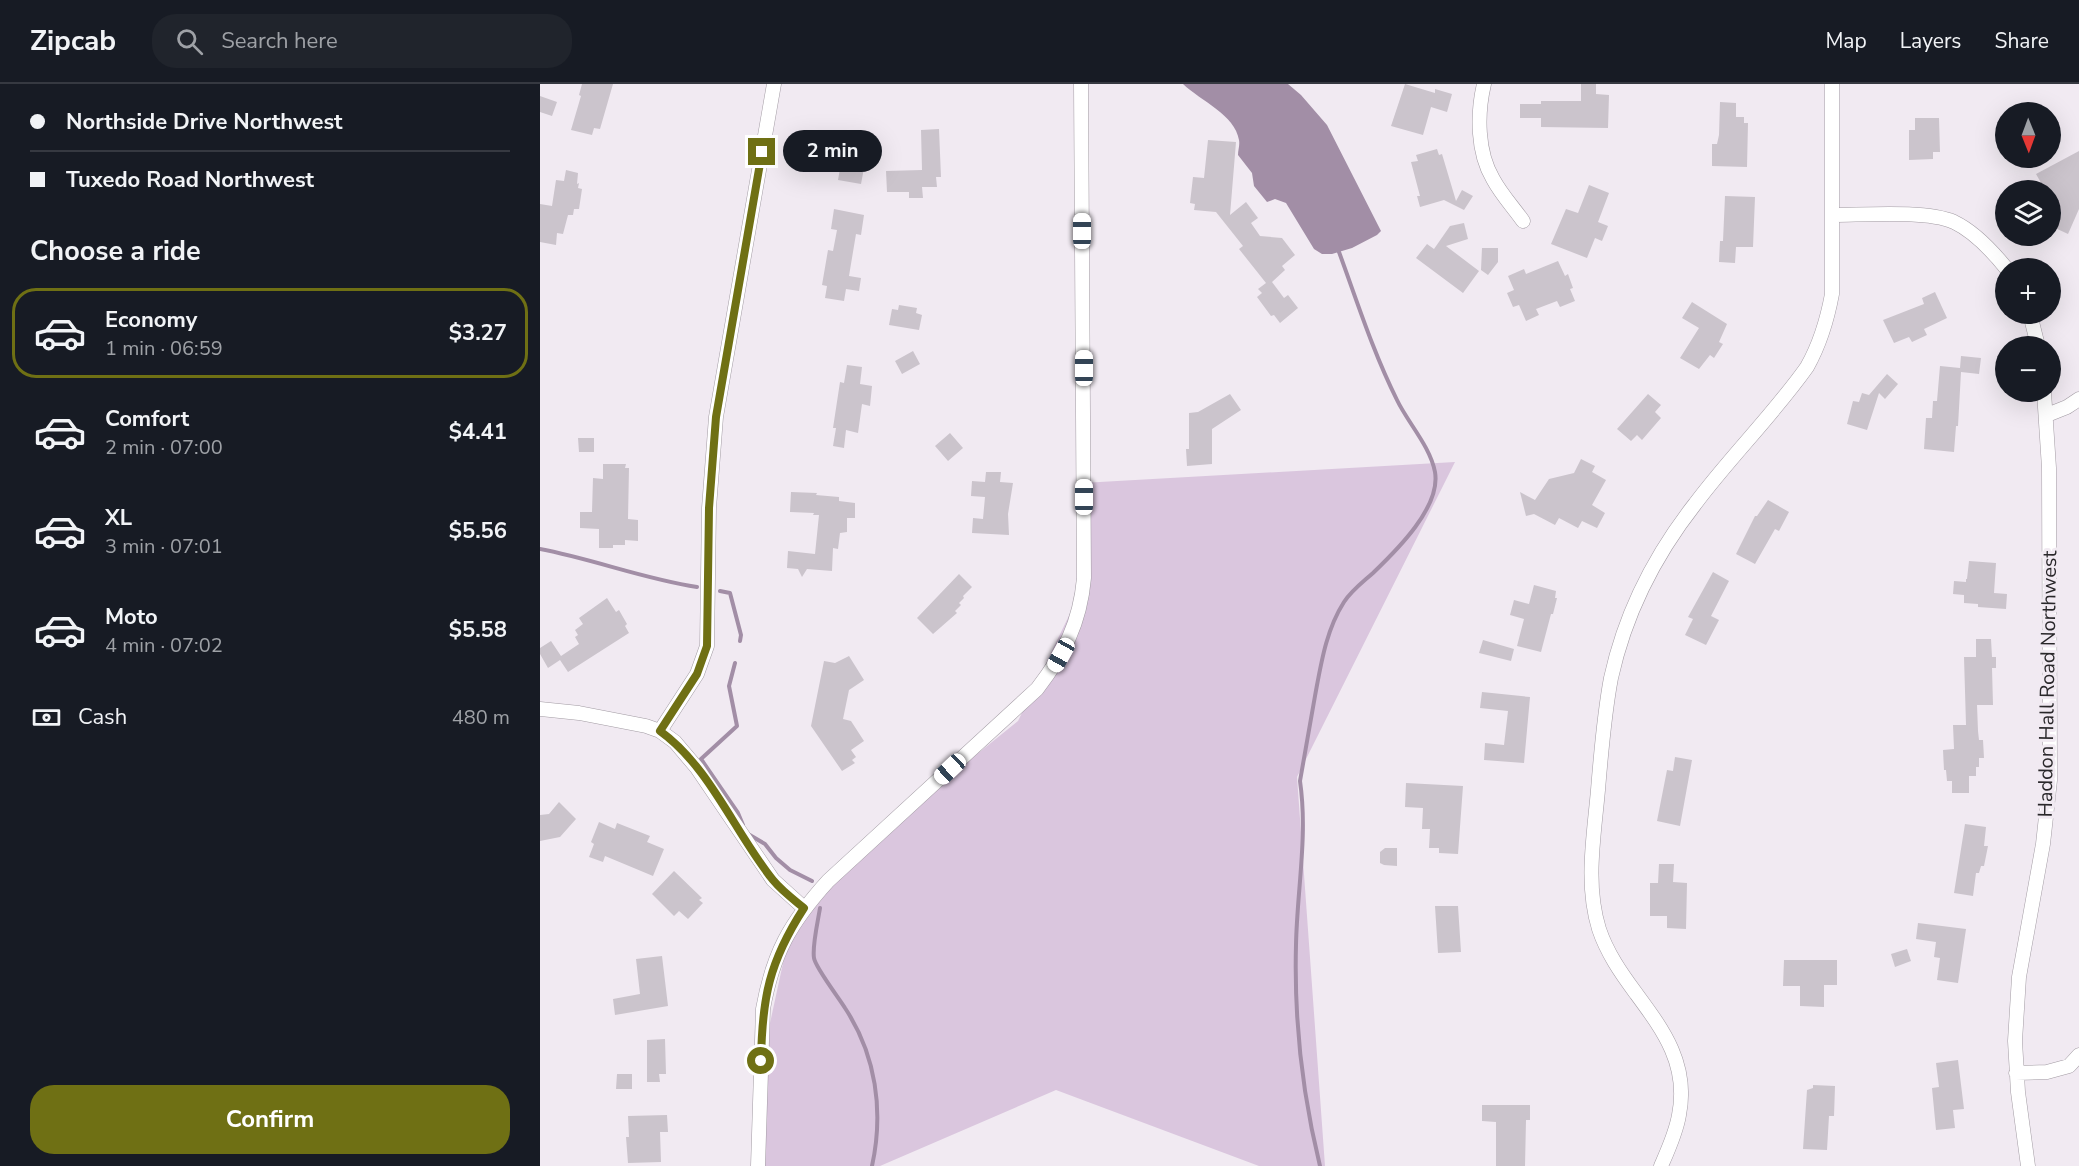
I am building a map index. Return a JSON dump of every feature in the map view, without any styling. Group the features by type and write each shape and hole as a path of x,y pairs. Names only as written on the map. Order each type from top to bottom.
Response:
{"street":[{"path":"660,731 697,674 707,646 709,508 716,417 774,84"},
{"path":"758,1166 763,1009 777,956 788,933 804,908 828,881 1037,689 1053,668 1077,621 1084,578 1081,84"},
{"path":"1484,84 1480,107 1483,157 1493,179 1523,221"},
{"path":"1661,1166 1679,1116 1682,1096 1679,1068 1662,1028 1612,958 1599,930 1593,904 1591,884 1605,720 1611,678 1633,609 1666,544 1695,503 1797,381 1817,349 1827,322 1832,294 1832,84"},
{"path":"1833,215 1899,214 1941,218 1963,228 1997,258"},
{"path":"2047,415 2079,399"},
{"name":"Haddon Hall Road Northwest","path":"2028,1166 2016,1073 2015,1041 2019,977 2043,844 2049,780 2049,468 2045,402"},
{"path":"540,709 579,713 646,726 660,731 675,742 697,768 773,880 804,908"},
{"path":"2016,1073 2047,1072 2069,1066 2079,1055"}],"shaded area":[{"path":"1183,84 1288,84 1301,95 1327,125 1381,231 1352,248 1332,254 1322,254 1314,249 1286,203 1275,199 1267,202 1254,186 1252,173 1238,155 1239,140 1231,123"},
{"path":"1455,462 1297,777 1325,1166 1259,1166 1056,1090 880,1166 758,1166 756,1088 791,926 882,831 1018,721 1078,597 1082,483"}],"building":[{"path":"582,84 613,84 600,129 594,128 592,135 571,130 581,96 579,95"},
{"path":"1405,84 1435,93 1435,89 1452,94 1447,112 1431,107 1423,135 1391,126"},
{"path":"1581,84 1596,84 1596,94 1609,95 1608,128 1541,127 1541,118 1520,118 1520,104 1541,104 1541,101 1581,101"},
{"path":"540,96 557,102 552,116 540,112"},
{"path":"1720,102 1736,103 1736,117 1744,117 1744,123 1748,123 1747,167 1712,166 1712,144 1717,144 1719,135"},
{"path":"1915,118 1939,118 1940,152 1933,152 1933,159 1909,160 1909,130 1915,130"},
{"path":"939,129 941,177 936,177 937,187 922,187 923,198 909,198 909,192 887,192 886,171 922,170 921,130"},
{"path":"1208,140 1236,142 1230,215 1246,202 1258,218 1251,223 1260,236 1282,238 1295,255 1282,266 1285,270 1272,282 1284,298 1288,295 1298,308 1280,323 1274,315 1271,316 1257,297 1262,293 1258,289 1266,283 1239,249 1243,246 1216,212 1194,210 1195,204 1190,203 1193,177 1204,178"},
{"path":"1437,149 1439,155 1442,154 1456,201 1462,190 1473,196 1464,210 1444,200 1420,207 1417,196 1420,196 1411,162 1418,161 1416,155"},
{"path":"2079,151 2079,209 2068,234 2061,231 2061,180 2039,180 2036,174 2047,168 2061,168 2061,161"},
{"path":"841,163 864,168 861,184 838,180"},
{"path":"566,170 578,173 578,188 582,189 579,209 574,209 573,215 568,215 563,234 557,233 556,245 540,242 540,204 552,206 556,180 564,181"},
{"path":"1589,185 1609,193 1598,222 1608,226 1602,241 1595,238 1587,258 1551,244 1566,209 1578,213"},
{"path":"1725,196 1755,197 1753,247 1736,247 1735,263 1719,262 1720,241 1723,241"},
{"path":"834,209 864,215 861,235 856,234 849,276 861,278 859,291 846,289 844,301 825,298 827,286 822,285 828,250 833,251 837,230 831,229"},
{"path":"1464,223 1468,239 1446,246 1479,271 1463,293 1416,258 1427,244 1434,249 1450,226"},
{"path":"1482,248 1498,248 1498,262 1488,275 1481,270"},
{"path":"1558,261 1565,276 1568,274 1573,288 1570,289 1575,301 1560,307 1557,301 1536,309 1539,315 1526,321 1519,305 1513,307 1507,293 1514,290 1508,276 1524,269 1526,274"},
{"path":"1935,292 1947,318 1924,329 1927,335 1912,342 1909,337 1894,343 1883,320 1924,304 1922,298"},
{"path":"1692,302 1727,324 1719,342 1723,344 1714,358 1710,355 1699,369 1680,358 1699,328 1682,318"},
{"path":"899,305 917,308 916,313 922,315 919,330 889,325 892,309 898,310"},
{"path":"913,351 920,364 902,374 895,361"},
{"path":"1961,356 1981,358 1979,374 1961,372 1954,452 1924,449 1926,418 1932,418 1933,401 1937,401 1940,366 1960,368"},
{"path":"847,365 862,367 860,384 872,386 870,406 862,404 858,433 846,430 844,448 833,446 836,428 833,428 840,382 844,383"},
{"path":"1887,374 1898,384 1885,399 1879,393 1867,430 1847,424 1853,401 1859,402 1862,393 1869,395"},
{"path":"1230,394 1241,410 1212,429 1212,464 1187,466 1189,413 1198,412"},
{"path":"1648,394 1661,405 1655,412 1661,418 1642,440 1637,435 1631,441 1617,429"},
{"path":"950,433 963,448 948,461 935,446"},
{"path":"578,438 594,438 594,452 579,452"},
{"path":"1581,459 1595,466 1592,472 1606,480 1592,505 1605,513 1597,528 1582,521 1578,528 1559,518 1555,525 1534,514 1526,516 1520,492 1535,500 1549,479 1574,473"},
{"path":"603,464 626,464 625,468 629,468 628,519 638,520 638,541 625,540 625,545 613,545 613,548 599,548 599,529 580,528 580,512 592,512 593,478 603,479"},
{"path":"986,472 1001,472 1000,482 1013,483 1008,514 1009,535 972,533 973,518 983,519 985,497 971,496 972,481 985,482"},
{"path":"791,492 817,493 816,495 839,497 839,501 855,503 855,518 847,518 847,532 840,533 838,549 833,548 832,571 807,569 802,577 798,569 787,568 788,551 815,554 819,515 790,512"},
{"path":"1768,500 1789,512 1779,531 1775,529 1755,564 1736,554 1755,516"},
{"path":"1969,561 1996,563 1994,593 2007,594 2006,609 1978,607 1978,604 1964,603 1964,595 1953,594 1954,581 1966,582"},
{"path":"1713,572 1729,581 1711,616 1719,620 1706,645 1685,635 1693,619 1688,617"},
{"path":"959,574 972,587 963,596 964,598 959,603 961,605 955,611 957,613 933,634 917,618"},
{"path":"1534,585 1556,591 1555,598 1557,598 1541,652 1517,646 1524,619 1510,615 1514,600 1529,604"},
{"path":"607,598 616,612 619,610 629,633 568,672 560,660 548,668 540,654 540,648 551,641 561,656 579,644 575,637 578,635 575,630 583,624 579,618"},
{"path":"1976,639 1991,639 1992,657 1996,657 1996,668 1992,668 1993,705 1977,705 1979,740 1983,740 1984,758 1979,758 1976,776 1969,776 1969,793 1952,793 1952,781 1947,781 1946,770 1944,770 1943,750 1954,749 1953,725 1966,725 1964,657 1976,657"},
{"path":"1483,640 1514,649 1511,661 1479,653"},
{"path":"849,656 864,680 849,690 843,719 851,721 864,741 851,750 856,757 852,760 855,763 842,771 811,726 824,661 835,663"},
{"path":"1482,692 1530,697 1524,763 1484,760 1485,743 1504,745 1508,711 1480,708"},
{"path":"1675,757 1692,760 1680,826 1657,821 1667,770 1673,771"},
{"path":"1406,783 1463,786 1458,854 1439,853 1439,848 1429,848 1430,829 1422,829 1423,808 1405,807"},
{"path":"559,802 576,819 560,837 540,841 540,815 549,814"},
{"path":"599,822 615,829 617,823 650,836 647,842 664,849 653,876 605,856 603,862 589,857 594,844 591,842"},
{"path":"1965,824 1986,827 1984,846 1988,846 1984,866 1981,866 1979,873 1976,873 1973,896 1954,893"},
{"path":"1385,848 1397,848 1397,866 1380,863 1380,852"},
{"path":"1659,864 1674,864 1673,882 1687,883 1686,929 1667,928 1667,916 1650,916 1650,883 1658,883"},
{"path":"674,871 702,898 699,900 703,903 688,919 679,911 674,916 652,894"},
{"path":"1435,906 1458,906 1461,952 1438,953"},
{"path":"1918,923 1966,929 1958,983 1937,980 1940,958 1934,957 1936,942 1916,939"},
{"path":"1907,949 1911,961 1895,967 1891,954"},
{"path":"662,956 668,1006 615,1015 613,999 640,994 636,959"},
{"path":"1784,960 1837,960 1837,985 1824,985 1824,1007 1800,1006 1800,986 1783,986"},
{"path":"665,1039 666,1074 659,1074 660,1082 647,1082 647,1040"},
{"path":"1958,1060 1964,1109 1953,1110 1955,1128 1936,1130 1932,1088 1939,1087 1936,1063"},
{"path":"617,1074 632,1074 632,1089 616,1089"},
{"path":"1813,1085 1835,1086 1834,1116 1829,1116 1827,1150 1803,1149 1807,1090 1813,1088"},
{"path":"1482,1105 1530,1105 1530,1120 1526,1120 1525,1166 1496,1166 1496,1122 1482,1121"},
{"path":"667,1115 668,1132 660,1132 661,1162 628,1163 626,1137 629,1137 628,1116"}],"waterway":[{"path":"1320,1166 1304,1084 1296,1001 1296,945 1303,822 1300,781 1322,660 1328,636 1338,613 1350,594 1394,552 1415,527 1431,499 1435,485 1432,462 1380,364 1339,252"},
{"path":"540,549 697,587"},
{"path":"720,591 730,593 741,635 740,641"},
{"path":"735,663 729,686 737,726 701,759 738,813 743,825"},
{"path":"748,834 765,844 790,870 812,881"},
{"path":"820,908 814,940 815,962 856,1026 875,1084 877,1125 872,1166"}],"route":[{"path":"761,1061 761,1031 768,984 782,944 804,908 773,880 697,768 675,742 660,731 697,674 707,646 709,508 716,417 762,152"}]}
